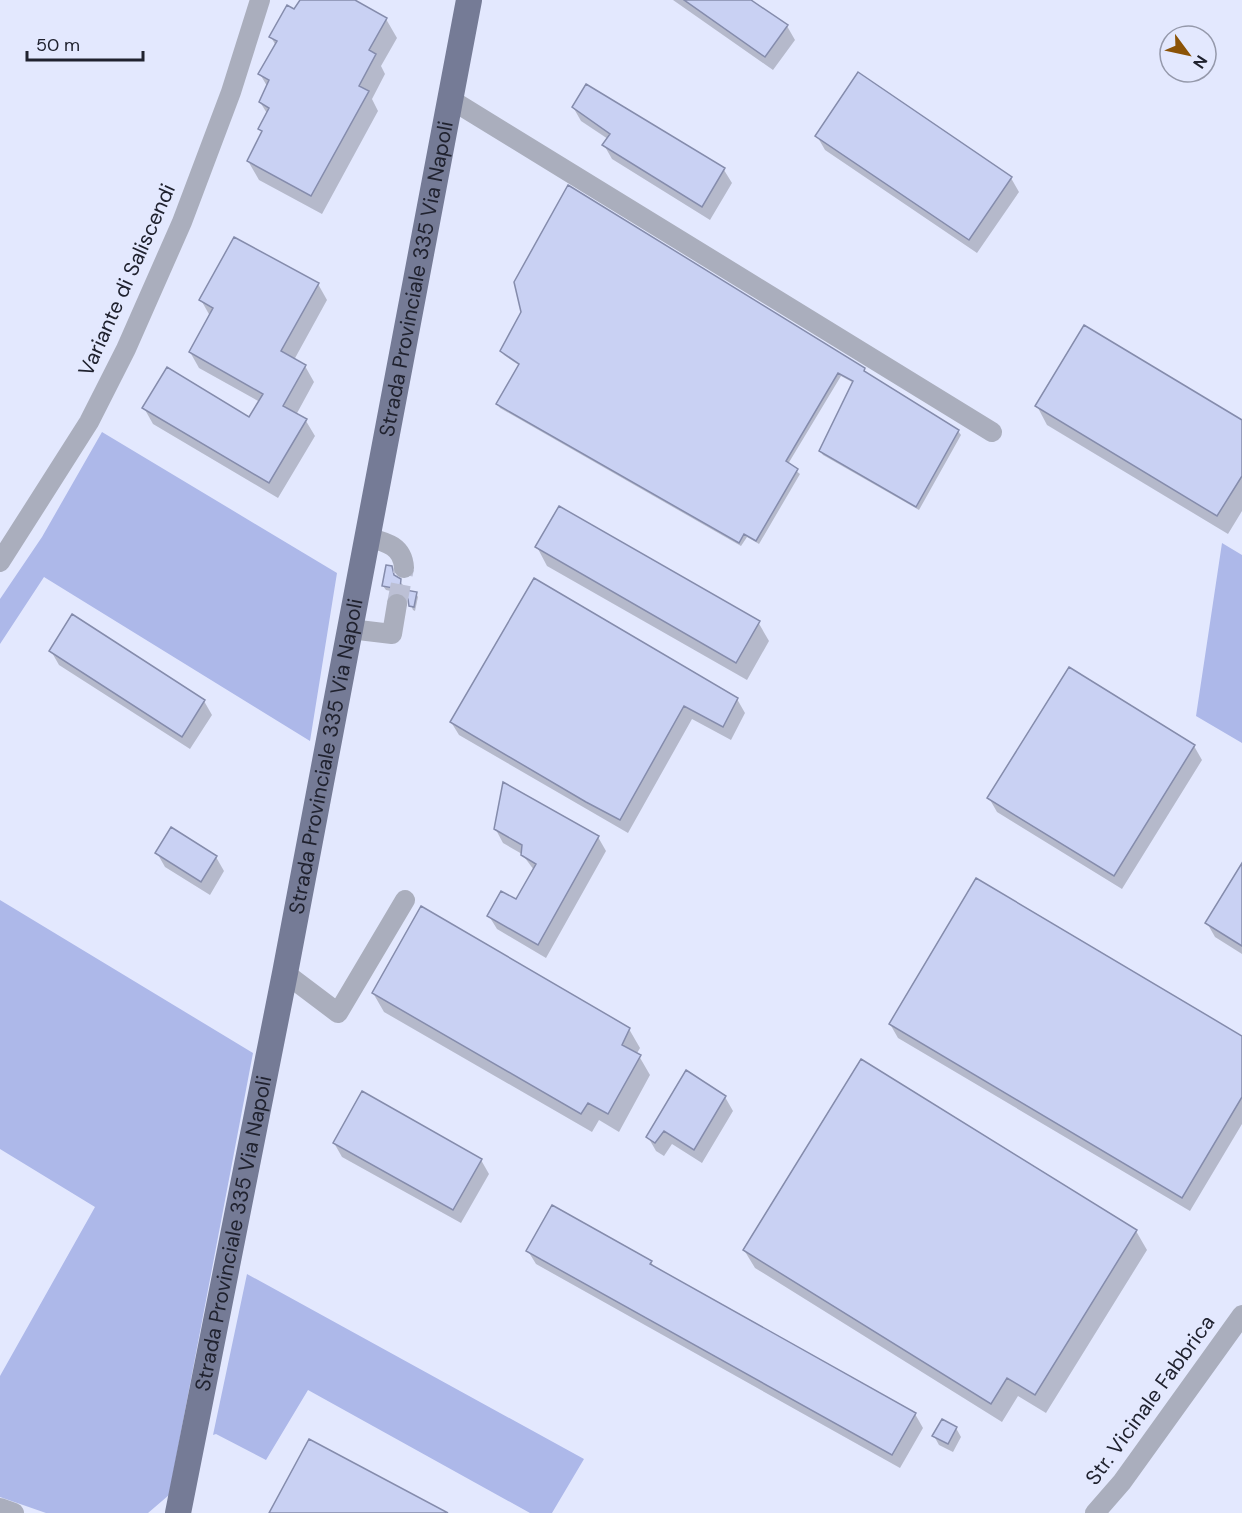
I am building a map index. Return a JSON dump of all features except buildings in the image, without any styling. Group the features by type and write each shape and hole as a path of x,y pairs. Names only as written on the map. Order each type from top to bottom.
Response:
{"main road":[{"name":"Strada Provinciale 335 Via Napoli","path":"174,1508 285,974 469,0"}],"street":[{"name":"Variante di Saliscendi","path":"0,562 89,422 126,348 182,222 231,92 260,0"},
{"path":"450,99 992,432"},
{"path":"367,537 387,542 398,550 404,568"},
{"path":"350,630 392,634 397,604"},
{"path":"285,974 338,1013 405,900"},
{"name":"Str. Vicinale Fabbrica","path":"1095,1513 1122,1482 1242,1315"},
{"path":"0,1508 14,1513"}],"shaded area":[{"path":"102,432 337,573 310,741 44,577 0,644 0,599 42,537"},
{"path":"1222,543 1242,555 1242,743 1196,716"},
{"path":"0,900 253,1053 169,1495 148,1513 46,1513 0,1497 0,1376 95,1207 0,1149"},
{"path":"247,1274 584,1459 552,1513 530,1513 308,1390 266,1460 216,1434 213,1435"}],"tunnel":[{"path":"397,604 404,568"}]}
